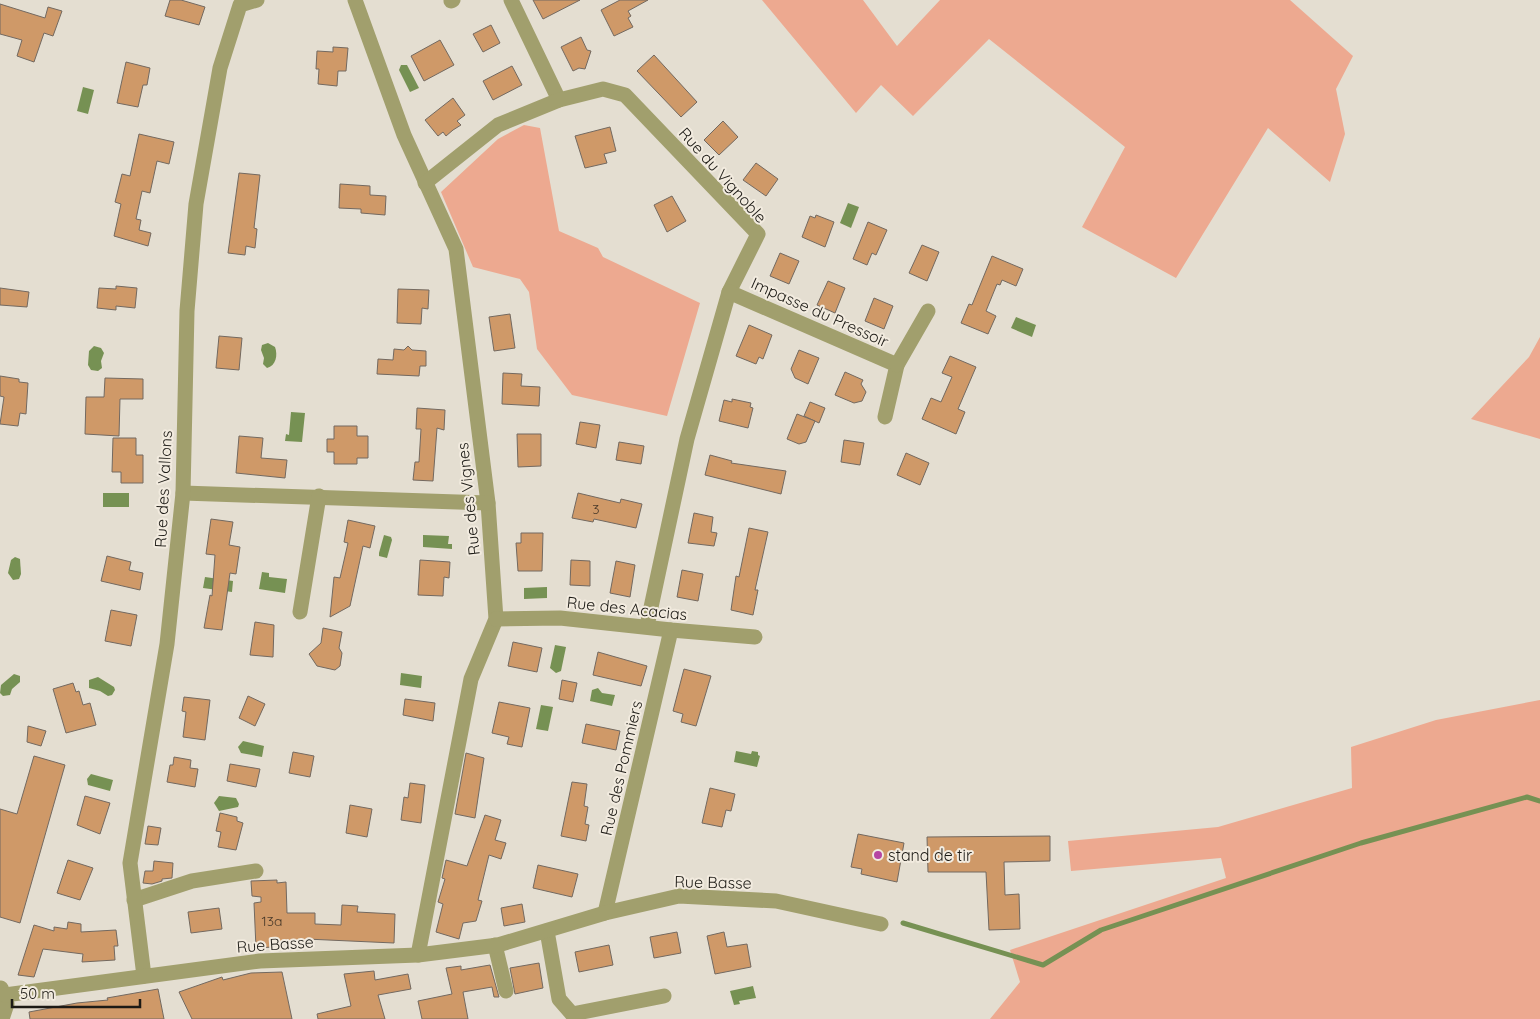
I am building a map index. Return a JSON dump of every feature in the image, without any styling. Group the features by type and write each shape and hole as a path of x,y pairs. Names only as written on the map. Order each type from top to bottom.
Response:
{"street":[{"name":"Rue des Vallons","path":"144,976 130,863 168,644 183,493 187,311 196,204 220,68 240,5 257,0"},
{"name":"Rue des Vignes","path":"355,0 404,135 456,249 488,503 496,619 472,678 418,955"},
{"path":"511,0 559,100"},
{"name":"Rue du Vignoble","path":"425,183 498,125 559,100 603,89 625,95 758,234 729,292 687,439 647,626"},
{"name":"Impasse du Pressoir","path":"729,292 897,365"},
{"name":"Impasse du Pressoir","path":"885,417 897,365 928,311"},
{"path":"183,493 488,503"},
{"path":"300,612 319,496"},
{"name":"Rue des Acacias","path":"496,619 560,618 671,630 755,636"},
{"name":"Rue des Pommiers","path":"605,913 671,630"},
{"path":"134,900 192,881 256,872"},
{"name":"Rue Basse","path":"3,991 144,976 260,960 418,955 495,946 605,913 679,896 776,901 881,924"},
{"path":"547,930 559,999 572,1014 664,996"},
{"path":"495,946 506,991"},
{"path":"2,1019 7,1004 3,991"}],"shaded area":[{"path":"762,0 863,0 897,46 940,0 1290,0 1353,56 1336,89 1345,134 1330,182 1268,128 1176,278 1082,227 1125,147 989,39 913,116 881,85 856,113"},
{"path":"401,65 407,65 419,88 410,92 399,70"},
{"path":"83,87 94,90 88,114 77,111"},
{"path":"524,125 540,128 559,231 598,248 603,257 700,303 667,416 572,395 537,349 529,292 520,279 473,267 441,192 498,139"},
{"path":"848,203 859,207 851,228 840,223"},
{"path":"1016,317 1036,325 1032,337 1011,328"},
{"path":"1540,337 1540,439 1471,419 1529,357"},
{"path":"268,343 275,347 276,357 274,363 267,368 263,364 264,358 261,350 262,345"},
{"path":"94,346 101,348 104,353 101,361 102,368 98,371 91,370 88,365 89,351"},
{"path":"291,412 305,413 302,442 285,441 286,434 289,435"},
{"path":"103,493 129,493 129,507 103,507"},
{"path":"384,535 391,537 392,540 387,558 379,556"},
{"path":"423,535 449,536 448,544 452,544 452,549 423,547"},
{"path":"15,557 20,559 21,574 19,579 13,580 8,573 11,560"},
{"path":"262,572 269,573 269,577 287,579 285,593 259,589"},
{"path":"205,577 233,581 232,592 203,588"},
{"path":"547,587 547,598 524,599 524,588"},
{"path":"555,645 566,647 561,671 556,673 550,668"},
{"path":"401,673 422,676 421,688 400,685"},
{"path":"14,674 20,676 20,682 12,689 10,695 3,696 0,693 1,685"},
{"path":"98,677 114,687 115,690 112,695 108,696 100,691 89,688 89,680"},
{"path":"598,688 602,693 615,695 612,706 590,701 592,690"},
{"path":"1540,700 1540,1019 990,1019 1020,982 1010,950 1226,878 1221,858 1071,871 1068,841 1218,827 1352,788 1351,747 1436,720"},
{"path":"541,705 553,707 548,731 536,729"},
{"path":"243,741 264,746 262,757 241,753 238,747"},
{"path":"736,751 751,754 752,751 758,752 760,756 757,767 734,762"},
{"path":"91,774 113,780 110,791 88,785 87,779"},
{"path":"219,796 236,798 239,804 238,807 219,811 214,803"},
{"path":"753,986 756,998 739,1001 740,1004 734,1005 730,991"}],"building":[{"path":"170,0 181,0 205,7 199,25 165,16"},
{"path":"533,0 580,0 543,19"},
{"path":"620,0 648,0 628,11 631,16 628,18 633,27 614,36 601,10"},
{"path":"0,4 45,18 48,7 62,11 53,36 44,33 34,62 17,56 22,40 0,34"},
{"path":"491,25 500,43 483,52 473,34"},
{"path":"581,37 587,50 591,51 585,69 579,68 573,71 561,47"},
{"path":"440,40 454,65 424,81 411,56"},
{"path":"333,47 348,48 346,71 338,71 337,86 318,84 319,69 316,69 317,51 333,52"},
{"path":"654,55 697,102 681,117 637,71"},
{"path":"126,62 150,68 147,85 143,85 138,107 117,103"},
{"path":"512,66 522,85 493,100 483,81"},
{"path":"453,98 465,115 457,121 461,125 446,136 443,132 438,136 425,120"},
{"path":"723,121 738,137 719,155 704,140"},
{"path":"610,127 616,151 604,154 607,163 585,168 575,136"},
{"path":"139,134 174,142 169,164 157,161 150,193 142,191 136,219 141,220 139,230 151,233 148,246 114,236 121,204 115,202 122,174 130,176"},
{"path":"756,163 778,179 766,196 743,180"},
{"path":"239,173 260,175 254,228 257,229 255,248 246,246 245,255 228,253"},
{"path":"340,184 370,186 370,195 386,196 385,215 361,213 361,209 339,208"},
{"path":"672,196 686,221 667,232 654,205"},
{"path":"816,215 834,222 825,247 802,237 810,216 815,218"},
{"path":"868,222 887,230 876,255 872,253 867,265 853,259"},
{"path":"922,245 939,252 927,281 909,273"},
{"path":"780,253 799,261 789,284 770,276"},
{"path":"992,256 1023,269 1016,286 1002,280 1000,285 997,284 986,311 996,316 988,334 961,323 969,304 972,305"},
{"path":"828,281 845,288 835,313 817,305"},
{"path":"116,286 137,288 135,308 116,306 116,310 97,308 99,288 116,289"},
{"path":"0,288 29,292 27,307 0,305"},
{"path":"398,289 429,290 428,309 422,308 421,324 397,323"},
{"path":"874,298 893,306 884,329 865,321"},
{"path":"510,314 515,348 494,351 489,317"},
{"path":"749,325 772,335 763,359 759,357 756,364 736,356"},
{"path":"219,336 242,338 239,370 216,368"},
{"path":"408,346 412,350 426,351 426,366 420,366 419,376 377,374 378,359 393,360 394,349 404,350"},
{"path":"799,350 819,358 808,384 795,378 791,369"},
{"path":"950,356 976,367 958,409 965,412 956,434 922,419 931,398 941,402 952,377 942,373"},
{"path":"845,372 863,380 861,384 866,392 862,401 854,403 835,395"},
{"path":"503,373 522,374 521,386 540,387 539,406 502,404"},
{"path":"0,376 19,379 19,382 28,383 26,414 20,413 18,426 0,424 4,397 0,396"},
{"path":"105,378 143,379 143,399 120,399 119,436 85,434 86,397 104,397"},
{"path":"732,399 751,403 750,407 753,408 748,428 719,421 724,400 732,402"},
{"path":"810,402 825,408 819,423 804,416"},
{"path":"417,408 445,410 444,430 437,428 433,481 413,480 415,462 419,462 421,429 416,429"},
{"path":"797,414 815,421 806,442 799,444 787,439"},
{"path":"580,422 600,425 596,448 576,444"},
{"path":"334,426 357,426 357,436 368,436 368,458 357,458 357,464 334,464 334,452 327,452 327,439 334,439"},
{"path":"517,434 541,434 541,466 518,467"},
{"path":"239,436 263,438 261,458 287,460 285,478 236,473"},
{"path":"113,438 136,438 136,455 143,455 143,483 121,483 121,472 112,472"},
{"path":"844,440 864,443 860,465 841,462"},
{"path":"619,442 644,446 641,464 616,460"},
{"path":"906,453 929,463 920,485 897,475"},
{"path":"710,455 732,461 731,463 786,471 781,494 705,475"},
{"path":"578,493 620,503 621,499 642,504 636,528 594,519 593,522 572,518"},
{"path":"694,513 713,517 711,532 717,533 714,546 688,543"},
{"path":"211,519 233,522 229,545 240,547 236,574 230,573 222,630 204,628 210,595 212,596 215,555 206,554"},
{"path":"348,520 375,526 370,548 363,546 350,606 330,617 334,577 340,578 348,543 344,542"},
{"path":"749,528 768,532 755,590 758,590 753,615 731,610 736,576 739,577"},
{"path":"521,533 543,533 542,571 518,571 516,543 521,543"},
{"path":"107,556 131,562 129,570 143,573 140,590 101,581"},
{"path":"420,560 450,562 449,578 444,577 443,596 418,595"},
{"path":"571,560 590,561 590,586 570,585"},
{"path":"616,561 635,565 630,597 610,593"},
{"path":"682,570 703,574 698,601 677,597"},
{"path":"111,610 137,615 131,646 105,641"},
{"path":"255,622 274,625 273,657 250,655"},
{"path":"323,628 342,632 339,648 342,653 340,666 335,670 317,666 309,654 321,643"},
{"path":"513,642 542,648 537,672 508,666"},
{"path":"598,652 647,666 641,686 593,675"},
{"path":"684,669 711,676 696,726 681,722 683,714 673,711"},
{"path":"562,680 577,683 573,702 559,699"},
{"path":"73,683 76,692 79,691 83,705 90,703 96,725 66,733 53,689"},
{"path":"248,696 265,704 255,726 239,718"},
{"path":"184,697 210,700 205,740 183,737 186,712 182,711"},
{"path":"405,699 435,703 433,721 403,715"},
{"path":"499,702 530,708 522,747 507,744 509,737 492,733"},
{"path":"586,724 620,731 616,750 582,743"},
{"path":"28,726 46,731 41,746 27,742"},
{"path":"293,752 314,756 310,777 289,773"},
{"path":"466,753 484,758 475,818 455,814"},
{"path":"34,756 65,765 20,923 0,917 0,809 17,814"},
{"path":"174,757 191,760 190,768 198,769 195,787 167,782 170,765 173,765"},
{"path":"230,764 260,769 256,787 227,781"},
{"path":"572,782 587,784 584,806 588,807 585,824 589,825 586,841 561,836"},
{"path":"410,783 425,785 421,823 401,820 404,797 408,798"},
{"path":"710,788 735,794 731,811 726,810 722,827 702,823"},
{"path":"85,796 110,803 100,834 77,825"},
{"path":"350,805 372,809 367,837 346,833"},
{"path":"220,813 237,817 237,821 243,823 236,850 218,847 221,832 216,831"},
{"path":"485,815 501,820 495,840 506,843 501,859 489,855 478,900 482,901 476,921 463,923 459,939 436,932 443,904 438,902 445,879 442,878 446,860 467,866"},
{"path":"148,826 161,828 158,845 145,844"},
{"name":"stand de tir","path":"858,834 904,843 897,882 861,874 862,869 851,867"},
{"path":"1050,836 1050,861 1004,862 1005,895 1019,894 1020,929 989,930 986,872 928,872 927,837"},
{"path":"68,860 93,868 80,900 57,893"},
{"path":"154,861 173,863 172,878 162,879 162,881 152,884 143,883 145,871 153,871"},
{"path":"538,865 578,874 572,897 533,888"},
{"path":"277,880 277,883 286,882 287,913 315,913 315,924 341,925 342,905 358,906 357,912 395,914 394,943 306,939 306,943 273,943 273,947 256,948 254,903 261,902 261,897 252,896 251,881"},
{"path":"522,904 525,922 504,926 501,908"},
{"path":"219,908 222,929 191,933 188,912"},
{"path":"68,922 81,924 81,932 116,930 118,946 114,946 115,960 82,962 83,954 43,949 34,977 18,975 34,925 54,931 54,927 67,929"},
{"path":"677,932 681,953 654,958 650,937"},
{"path":"724,932 727,947 747,944 751,967 715,974 707,936"},
{"path":"609,945 613,965 579,972 575,952"},
{"path":"539,963 543,988 515,994 510,968"},
{"path":"490,965 499,997 494,997 492,987 463,992 468,1019 422,1019 418,1001 452,994 446,968 461,966 461,970"},
{"path":"374,971 375,980 408,974 411,989 378,995 385,1019 318,1019 317,1014 351,1006 344,974"},
{"path":"282,972 292,1019 192,1019 179,992 222,977 223,980 251,973"},
{"path":"158,989 164,1019 30,1019 29,1012 77,1003 108,1000 107,998"}],"waterway":[{"path":"903,923 1043,965 1101,930 1361,843 1527,797 1540,801"}],"place":[{"name":"stand de tir","path":"878,855"}]}
